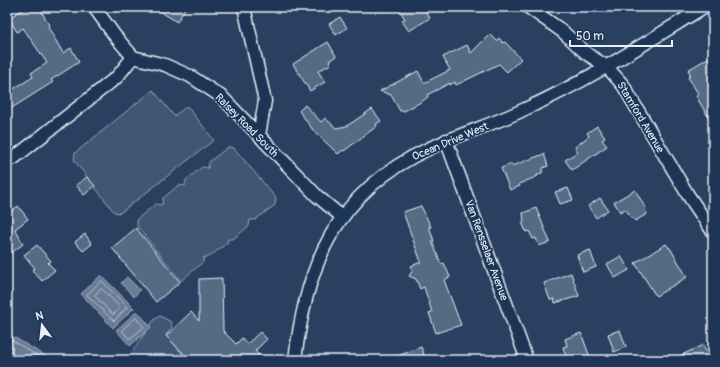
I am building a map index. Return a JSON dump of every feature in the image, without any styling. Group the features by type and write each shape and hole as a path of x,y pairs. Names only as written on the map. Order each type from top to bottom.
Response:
{"street":[{"path":"7,159 14,158 117,77 132,57 94,7"},
{"path":"244,7 265,101 259,135"},
{"name":"Stamford Avenue","path":"528,7 562,31 587,54 606,66 623,85 684,188 713,232"},
{"name":"Ocean Drive West","path":"295,360 297,341 310,285 324,249 341,216 364,191 385,173 410,158 446,140 523,110 606,66 704,7"},
{"name":"Ralsey Road South","path":"132,57 165,65 190,76 222,97 317,196 341,216"},
{"name":"Van Rensselaer Avenue","path":"446,140 527,360"}],"shaded area":[{"path":"153,90 174,116 187,106 214,140 120,213 114,212 74,160 75,153"},
{"path":"228,147 234,148 276,198 275,205 255,220 250,220 249,226 233,239 228,239 227,243 209,257 204,257 203,262 181,281 137,226 137,219 156,204 162,205 163,198 179,185 185,186 186,180 202,167 208,168 209,162"},
{"path":"160,316 171,322 172,327 166,335 188,360 124,360 132,352 154,320"}],"water":[{"path":"101,275 134,308 113,328 81,294"},
{"path":"127,277 140,290 134,297 121,283"},
{"path":"137,311 151,327 130,346 116,330"},
{"path":"7,333 52,360 7,360"}],"building":[{"path":"27,7 39,7 49,25 48,27 63,53 71,48 79,62 51,80 53,82 7,111 7,98 11,95 10,91 33,77 31,73 47,63 23,28 17,32 9,18"},
{"path":"153,7 186,7 177,22"},
{"path":"398,7 423,7 430,18 409,31 402,21 405,19"},
{"path":"340,17 347,28 336,35 329,24"},
{"path":"490,34 497,41 499,38 503,43 505,42 521,59 507,72 499,64 456,85 455,82 450,85 450,83 427,95 428,97 421,102 404,111 400,111 391,95 380,91 418,71 424,83 450,70 443,57 467,45 471,53"},
{"path":"328,42 336,56 329,61 331,64 318,71 325,82 310,91 293,64"},
{"path":"713,55 713,125 696,96 699,95 688,77 691,75 688,70"},
{"path":"305,105 321,122 325,118 336,128 347,126 372,109 381,121 376,124 377,126 338,154 313,130 299,111"},
{"path":"597,126 605,138 602,140 607,146 572,170 565,160 578,152 575,147 589,136 587,133"},
{"path":"544,154 548,166 543,168 542,173 537,174 538,176 519,184 520,186 510,190 501,168 512,164 512,166"},
{"path":"87,177 95,186 84,195 76,185"},
{"path":"568,188 573,200 560,204 555,192"},
{"path":"635,190 646,209 647,214 635,221 625,209 620,212 614,202"},
{"path":"600,198 608,210 596,218 588,206"},
{"path":"18,206 28,219 15,229 23,244 7,256 7,214"},
{"path":"421,206 431,227 429,227 434,241 432,241 441,264 444,263 450,277 444,280 461,325 436,333 429,313 432,312 424,287 420,289 416,279 409,276 413,270 411,266 421,262 403,212"},
{"path":"536,208 550,242 539,246 536,238 533,239 529,231 526,232 522,222 524,222 523,213"},
{"path":"136,228 180,282 156,302 112,248"},
{"path":"85,234 92,244 83,251 75,242"},
{"path":"666,244 670,248 687,277 656,296 635,263"},
{"path":"37,245 51,261 48,263 55,270 42,281 32,270 35,268 24,255"},
{"path":"590,250 596,267 583,272 577,255"},
{"path":"621,256 629,270 615,278 607,264"},
{"path":"571,273 579,296 555,303 554,299 550,300 544,283"},
{"path":"222,278 223,331 236,344 242,338 247,344 260,332 267,339 255,351 264,360 190,360 166,336 191,312 199,321 199,279"},
{"path":"620,330 626,347 614,352 608,334"},
{"path":"581,333 591,360 567,360 563,347 567,346 565,339"},
{"path":"703,345 710,360 671,360"},
{"path":"421,347 426,360 390,360 390,359"}]}
